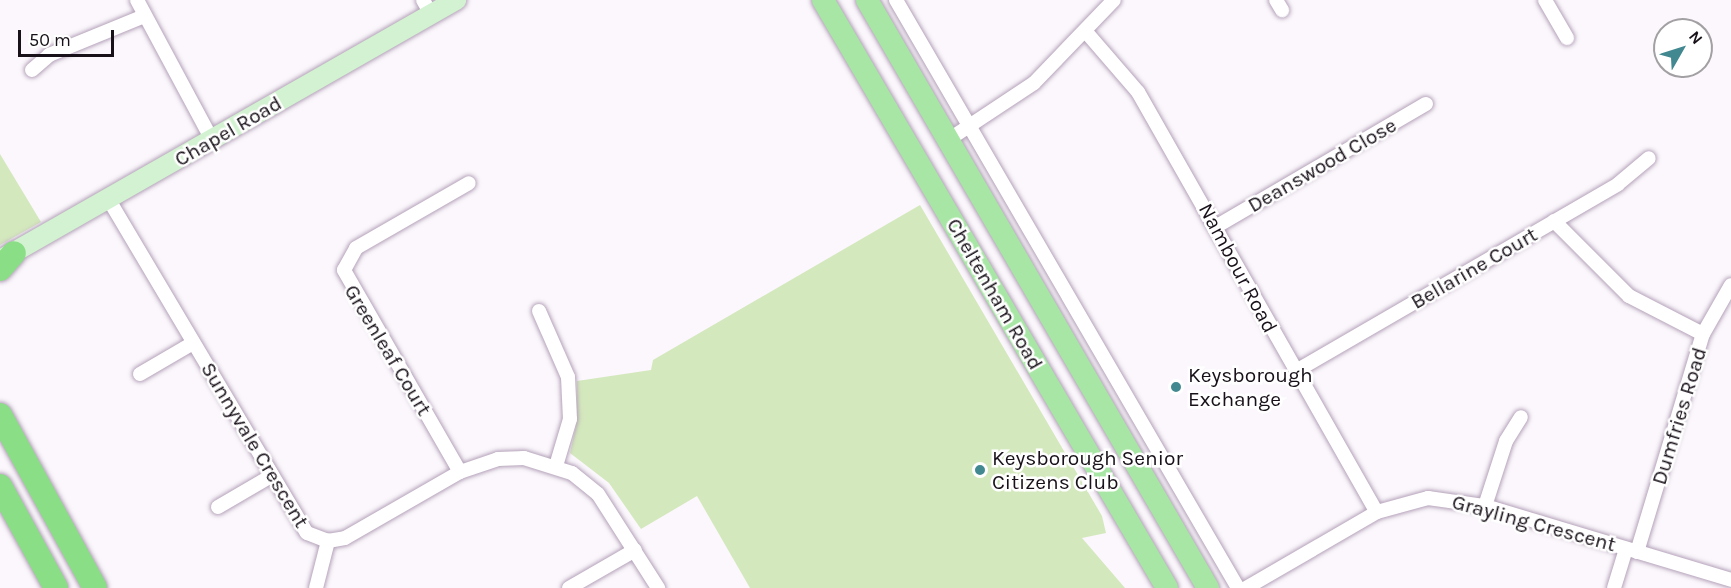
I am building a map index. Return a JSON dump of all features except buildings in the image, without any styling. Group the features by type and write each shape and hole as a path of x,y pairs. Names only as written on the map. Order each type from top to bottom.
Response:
{"highway":[{"path":"0,415 95,588"},
{"path":"0,486 56,588"}],"main road":[{"name":"Chapel Road","path":"5,261 212,140 427,7 456,0"},
{"name":"Cheltenham Road","path":"823,0 1167,588"},
{"name":"Cheltenham Road","path":"867,0 1208,588"}],"street":[{"path":"137,0 212,140"},
{"path":"896,0 1238,588"},
{"path":"948,140 1034,83 1088,33 1114,0"},
{"path":"1545,0 1567,38"},
{"path":"32,70 49,54 144,16"},
{"name":"Nambour Road","path":"1088,33 1138,92 1217,226 1296,371 1377,512"},
{"name":"Deanswood Close","path":"1217,226 1426,104"},
{"name":"Bellarine Court","path":"1296,371 1618,184 1649,158"},
{"name":"Greenleaf Court","path":"460,472 344,270 356,248 470,183"},
{"name":"Sunnyvale Crescent","path":"109,200 301,527 328,541 354,533 460,472 498,459 556,466 598,494 658,588"},
{"path":"1554,221 1629,296 1703,334"},
{"name":"Dumfries Road","path":"1614,588 1631,550 1703,334 1731,285"},
{"path":"539,311 568,377 570,419 556,466"},
{"path":"140,374 193,343"},
{"path":"1485,506 1506,441 1521,417"},
{"path":"218,507 271,476"},
{"name":"Grayling Crescent","path":"1246,588 1377,512 1428,498 1485,506 1731,580"},
{"path":"316,588 328,541"},
{"path":"569,588 635,550"}],"green space":[{"path":"0,154 41,222 0,245"},
{"path":"920,205 1102,516 1106,533 1082,538 1125,588 750,588 697,496 641,529 609,483 570,453 577,421 577,381 651,370 653,360"}],"place":[{"name":"Keysborough Exchange","path":"1176,387"},
{"name":"Keysborough Senior Citizens Club","path":"980,470"}]}
